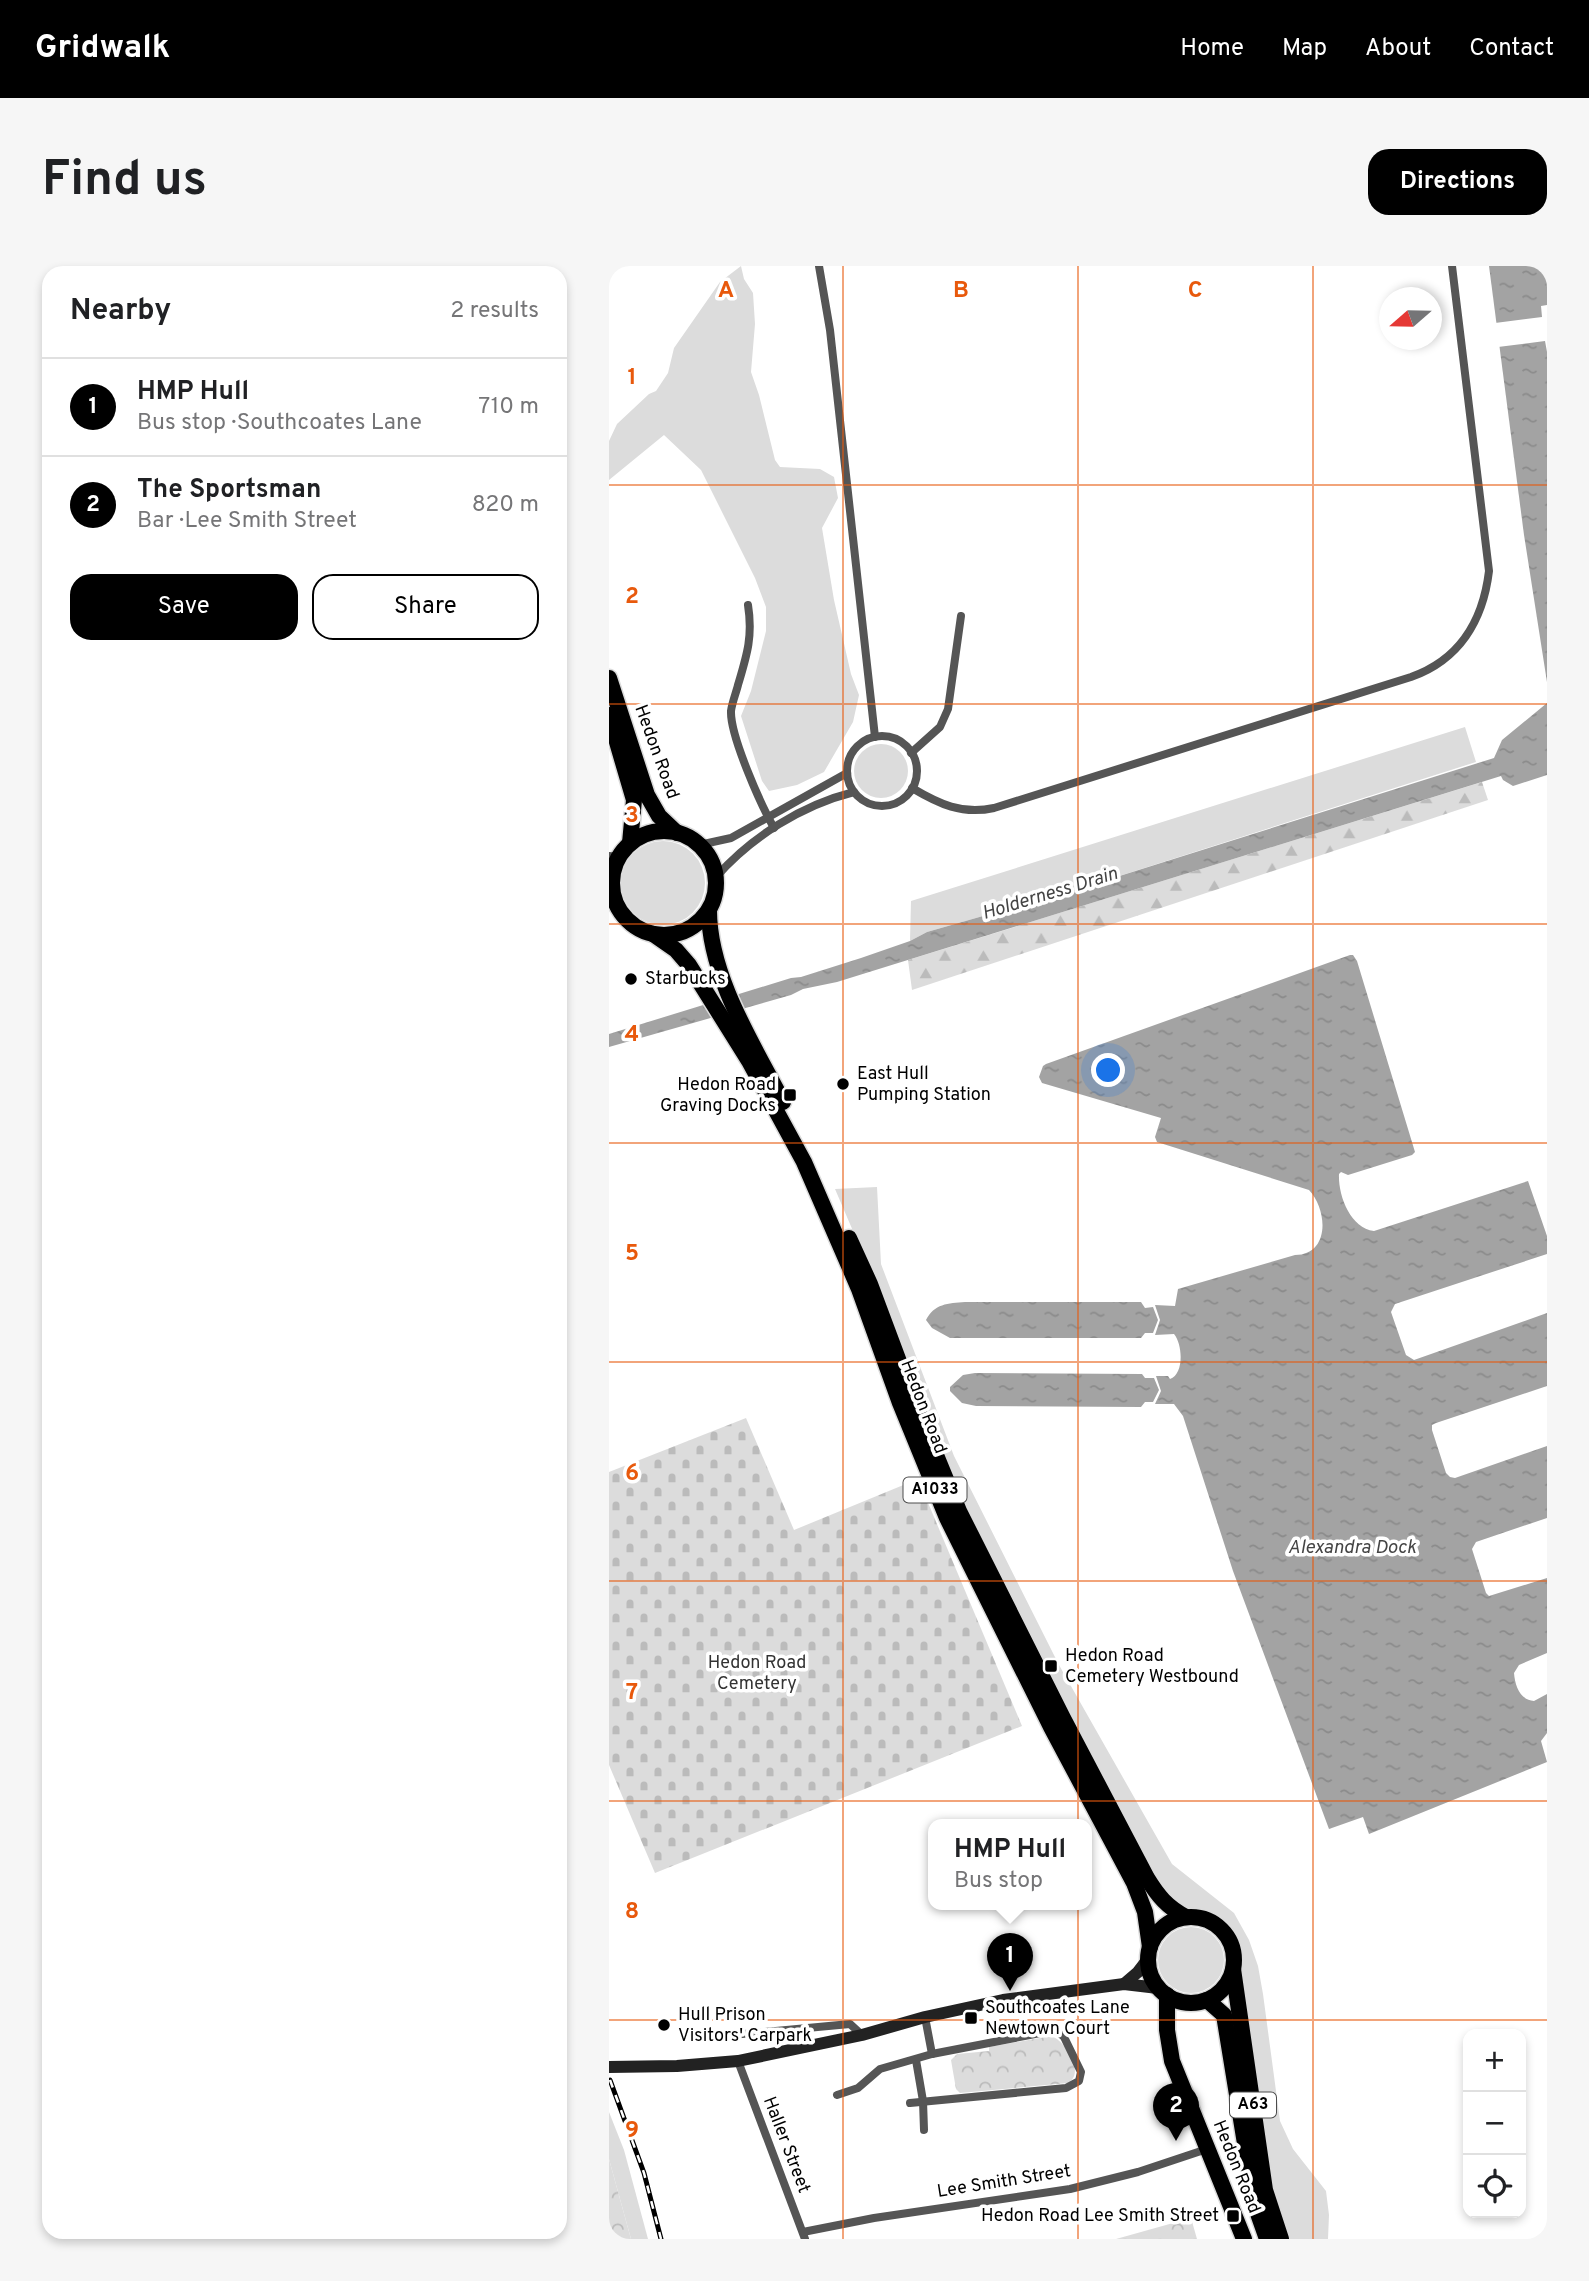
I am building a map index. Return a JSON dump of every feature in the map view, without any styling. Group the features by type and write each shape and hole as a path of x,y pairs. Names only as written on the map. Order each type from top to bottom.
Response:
{"highway":[{"name":"Hedon Road","path":"609,678 647,795 660,816 677,833"},
{"name":"Hedon Road","path":"609,715 634,800 630,843"},
{"path":"630,843 647,834 677,833 699,845 713,865 716,877"},
{"name":"A1033","path":"630,843 614,856 611,885 625,917 639,929 653,934"},
{"name":"A1033","path":"709,910 715,894 716,877"},
{"name":"Hedon Road","path":"709,910 710,940 734,1022 749,1061 804,1162 859,1289 900,1403 947,1518 1051,1727 1133,1883 1145,1912 1149,1953"},
{"path":"653,934 669,935 685,931 698,923 709,910"},
{"name":"Hedon Road","path":"653,934 684,958 705,992 734,1022 814,1160 870,1284 959,1511 1059,1711 1147,1878 1160,1899 1170,1909 1186,1917"},
{"path":"1149,1953 1163,1927 1186,1917"},
{"name":"A1033","path":"1186,1917 1212,1922 1223,1931 1234,1955 1233,1969"},
{"name":"A1033","path":"1149,1953 1153,1979 1163,1992 1167,2031"},
{"path":"1163,1992 1187,2003 1207,2000 1224,1987 1233,1969"},
{"name":"A63","path":"1233,1969 1265,2190 1281,2239"},
{"name":"A63","path":"1207,2000 1224,2015 1255,2205 1267,2239"},
{"path":"1167,2031 1187,2003"},
{"name":"Hedon Road","path":"1167,2031 1173,2061 1244,2239"}],"street":[{"path":"819,266 830,330 875,737"},
{"path":"912,788 950,808 973,811 994,807 1411,677 1437,665 1458,649 1467,638 1480,612 1489,571 1452,266"},
{"path":"748,605 752,626 731,713 738,746 774,828"},
{"path":"912,753 940,727 948,709 961,616"},
{"path":"875,737 896,740 912,753 916,765 912,788 901,801 884,806 862,800 854,792 847,773 854,750 875,737"},
{"path":"699,845 731,838 847,773"},
{"path":"716,877 754,840 815,806 854,792"},
{"path":"1124,1984 1138,1972 1149,1953"},
{"path":"609,2067 738,2061 862,2035 925,2017 1003,2000 1124,1984 1163,1992"},
{"path":"925,2017 932,2054"},
{"path":"721,2036 850,2024 862,2035"},
{"path":"837,2095 858,2088 880,2068 932,2054 1056,2030 1064,2036 1081,2072 1079,2081 1066,2088 910,2103"},
{"path":"916,2060 923,2101 924,2130"},
{"name":"Haller Street","path":"738,2061 804,2235"},
{"name":"Lee Smith Street","path":"804,2235 874,2218 1070,2189 1138,2172 1207,2149"}],"green space":[{"path":"741,266 744,279 753,293 755,324 751,372 775,460 780,467 820,469 834,477 838,498 822,528 834,600 851,674 859,695 853,722 824,772 797,785 769,791 762,781 741,716 751,691 766,631 766,607 755,578 701,470 664,435 609,480 609,441 617,424 649,394 656,391 668,373 674,348 720,282"},
{"path":"1465,727 1476,762 1091,885 927,932 910,941 911,901"},
{"path":"881,744 900,752 908,771 900,790 881,798 862,790 854,771 862,752"},
{"path":"1482,782 1488,800 912,990 908,960"},
{"path":"663,841 679,844 693,853 702,867 705,883 702,899 693,913 679,922 663,925 647,922 633,913 624,899 621,883 624,867 633,853 647,844"},
{"path":"877,1187 881,1264 954,1456 1059,1665 1172,1864 1234,1913 1249,1940 1258,1966 1263,1994 1280,2121 1293,2149 1326,2191 1328,2239 1285,2239 1268,2190 1236,1942 1221,1923 1205,1912 1187,1910 1163,1900 962,1511 874,1280 835,1189"},
{"name":"Hedon Road Cemetery","path":"746,1418 794,1530 918,1479 1022,1726 655,1873 609,1765 609,1472"},
{"path":"1191,1927 1204,1930 1214,1937 1221,1947 1224,1960 1221,1973 1214,1983 1204,1990 1191,1993 1178,1990 1168,1983 1161,1973 1158,1960 1161,1947 1168,1937 1178,1930"},
{"path":"1051,2036 1067,2050 1074,2065 1073,2078 1068,2083 960,2093 956,2089 951,2060 957,2054 989,2051 989,2047"},
{"path":"609,2112 624,2150 648,2239 631,2239 609,2159"},
{"path":"609,2159 631,2239 609,2239"},
{"path":"1191,2218 1197,2239 1116,2239"}],"water":[{"path":"1489,266 1547,266 1547,682 1524,535"},
{"path":"1547,703 1547,775 1513,786 1501,776 837,982 803,989 791,995 609,1047 609,1034 801,977 910,941 927,932 1091,885 1494,758 1502,740"},
{"name":"Alexandra Dock","path":"1350,955 1357,961 1415,1152 1348,1175 1341,1172 1339,1174 1343,1200 1352,1217 1358,1224 1374,1231 1528,1181 1547,1236 1547,1254 1395,1304 1391,1312 1406,1355 1414,1360 1547,1313 1547,1386 1436,1423 1432,1425 1432,1430 1446,1473 1455,1478 1547,1446 1547,1518 1476,1542 1472,1549 1489,1596 1547,1578 1547,1653 1519,1665 1514,1673 1517,1687 1525,1698 1534,1701 1547,1694 1547,1733 1541,1741 1547,1762 1369,1834 1363,1817 1329,1829 1233,1571 1183,1416 1174,1404 1155,1404 1161,1391 1156,1376 1168,1376 1170,1379 1175,1376 1181,1359 1174,1334 1155,1335 1160,1320 1155,1305 1175,1306 1178,1289 1306,1253 1315,1248 1322,1230 1320,1209 1309,1190 1157,1142 1155,1137 1161,1118 1042,1083 1039,1077 1046,1064"},
{"path":"965,1302 1141,1302 1145,1308 1153,1307 1158,1320 1153,1333 1145,1333 1141,1338 950,1338 932,1328 926,1320 937,1308"},
{"path":"1142,1374 1145,1378 1154,1378 1159,1390 1153,1402 1145,1402 1141,1407 976,1406 962,1403 950,1391 950,1387 963,1375"}],"pier":[{"path":"1547,305 1547,352 1545,341 1498,347 1495,323 1542,317 1541,306"}],"railway":[{"path":"610,2080 644,2173 661,2239"}],"place":[{"name":"Starbucks","path":"631,979"},
{"name":"East Hull Pumping Station","path":"843,1084"},
{"name":"Hedon Road Graving Docks","path":"790,1095"},
{"name":"Hedon Road Cemetery Westbound","path":"1051,1666"},
{"name":"HMP Hull","path":"1010,1991"},
{"name":"Southcoates Lane Newtown Court","path":"971,2018"},
{"name":"Hull Prison Visitors' Carpark","path":"664,2025"},
{"name":"The Sportsman","path":"1176,2141"},
{"name":"Hedon Road Lee Smith Street","path":"1233,2216"}],"water label":[{"name":"Holderness Drain","path":"1050,894"}]}
